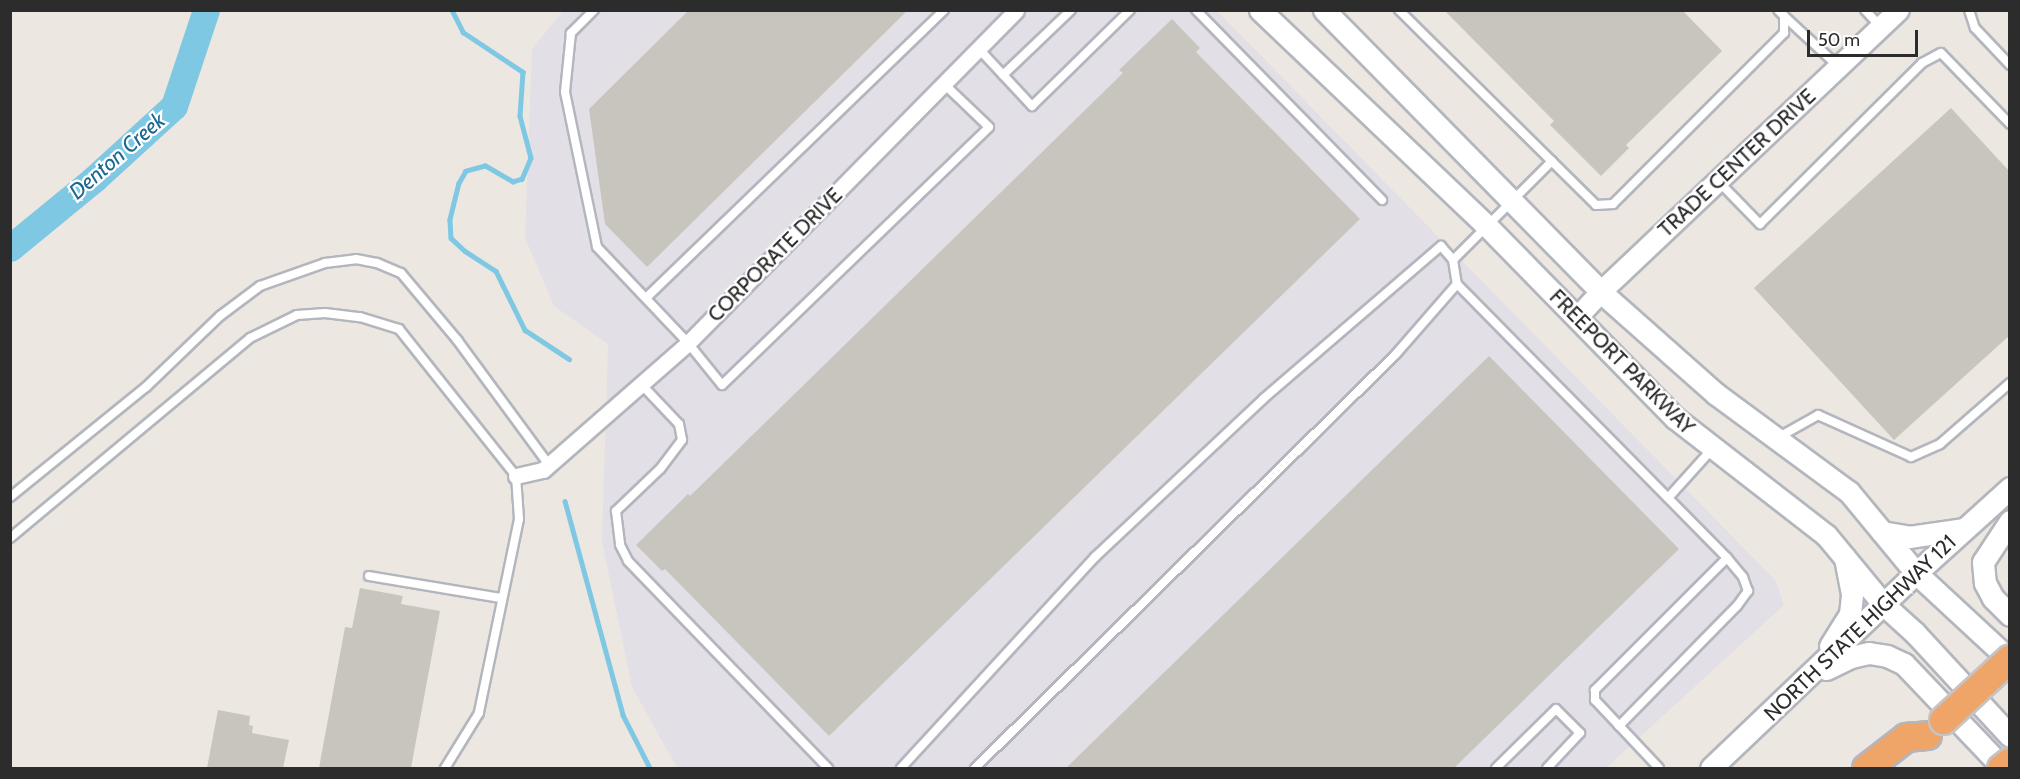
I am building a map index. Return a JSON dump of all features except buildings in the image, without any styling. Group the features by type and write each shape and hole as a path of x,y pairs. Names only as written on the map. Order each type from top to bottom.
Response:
{"highway":[{"path":"1891,768 2010,659"},
{"path":"1866,768 1905,737 1935,728"},
{"path":"2002,768 2010,761"}],"main road":[{"name":"FREEPORT PARKWAY","path":"1260,10 1486,225 1675,418 1826,535 1884,605 1915,633 2010,736"},
{"name":"FREEPORT PARKWAY","path":"1324,10 1601,292 1716,394 1849,492 1916,573 2010,659"},
{"name":"NORTH STATE HIGHWAY 121","path":"1711,768 1964,528 2010,488"},
{"path":"2010,521 1983,562 1985,583 1993,598 2010,615"},
{"path":"1882,532 1909,537 1964,528"},
{"path":"1811,675 1850,614 1852,594 1845,558"},
{"path":"1811,675 1851,657 1869,653 1887,656 1904,664 2002,768"}],"street":[{"name":"CORPORATE DRIVE","path":"516,476 543,470 688,343 1017,10"},
{"name":"TRADE CENTER DRIVE","path":"1577,318 1601,292 1899,10"}],"lane":[{"path":"594,10 571,33 565,92 597,247 688,343 722,385 988,127 944,84"},
{"path":"646,298 944,10"},
{"path":"1003,75 1071,10"},
{"path":"979,49 1032,106 1130,10"},
{"path":"1196,10 1382,200"},
{"path":"1399,10 1596,205 1613,204 1784,33 1781,14"},
{"path":"1866,10 1882,27"},
{"path":"1969,10 1975,28 2010,65"},
{"path":"1781,14 1839,68"},
{"path":"1719,181 1760,224 1922,63 1941,53 2010,124"},
{"path":"1453,260 1510,200 1552,161"},
{"path":"901,768 1095,557 1263,399 1441,246 1453,260 1456,284 1727,558 1743,577 1748,591 1737,606 1619,726"},
{"path":"10,497 146,387 220,316 260,286 325,263 356,259 377,263 401,273 458,342 549,465"},
{"path":"975,768 1395,356 1456,284"},
{"path":"10,538 250,338 297,315 325,313 360,317 399,329 516,476 519,519 479,713 445,768"},
{"path":"1777,438 1818,414 1911,457 1940,444 2010,383"},
{"path":"641,384 679,424 682,440 660,469 616,511 620,545 628,561 828,768"},
{"path":"1668,498 1713,448"},
{"path":"1659,768 1595,700 1595,690 1727,558"},
{"path":"369,576 501,598"},
{"path":"1496,768 1556,709 1580,733 1547,768"}],"shaded area":[{"path":"563,11 1217,11 1776,581 1784,605 1606,768 677,768 632,687 602,542 608,344 554,306 525,238 532,49"}],"waterway":[{"name":"Denton Creek","path":"10,248 94,179 174,106 206,10"},
{"path":"452,10 463,32 523,72 520,116 531,158 522,179 513,182 485,166 466,171 459,183 450,220 451,238 465,251 496,271 525,330 569,359"},
{"path":"565,501 623,715 650,768"}]}
